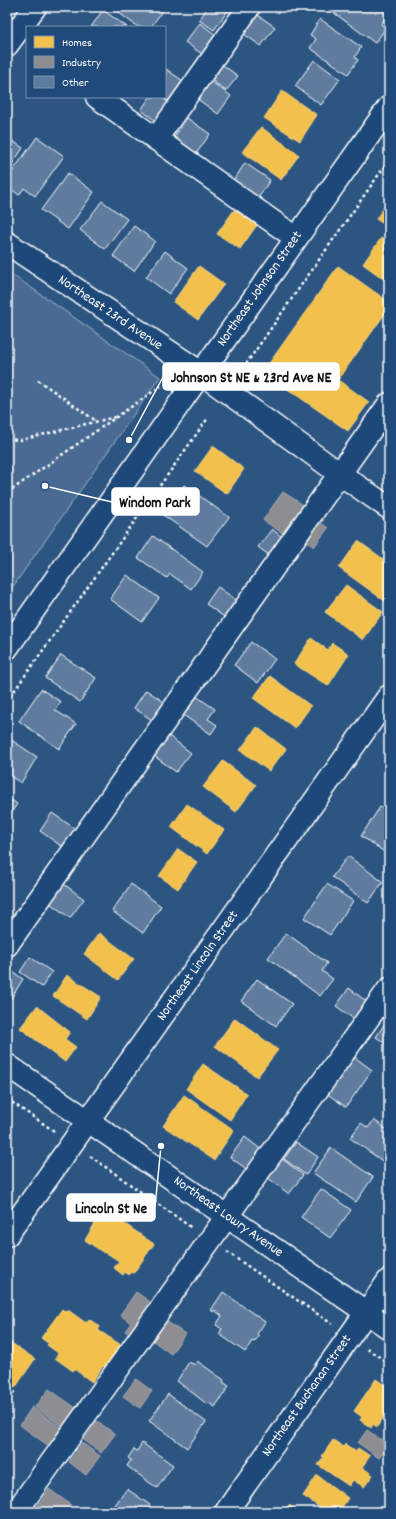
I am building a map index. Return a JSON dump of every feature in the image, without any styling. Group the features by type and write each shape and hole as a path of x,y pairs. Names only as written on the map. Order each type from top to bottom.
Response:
{"street":[{"path":"13,41 35,7"},
{"path":"156,139 249,7"},
{"path":"98,98 296,238"},
{"name":"Northeast Johnson Street","path":"7,648 389,107"},
{"name":"Northeast 23rd Avenue","path":"7,243 200,373 389,508"},
{"path":"7,945 389,404"},
{"name":"Northeast Lincoln Street","path":"7,1236 389,696"},
{"path":"16,1512 389,989"},
{"name":"Northeast Lowry Avenue","path":"7,1065 389,1328"},
{"name":"Northeast Buchanan Street","path":"226,1512 389,1280"}],"path":[{"path":"238,376 389,160"},
{"path":"38,380 96,422"},
{"path":"7,493 161,386"},
{"path":"7,439 21,440 119,416"},
{"path":"7,701 208,418"}],"shaded area":[{"path":"7,271 160,377 7,595"}],"building: Homes":[{"path":"282,91 317,115 300,141 264,118"},
{"path":"261,127 299,155 281,180 242,152"},
{"path":"389,200 389,228 376,219"},
{"path":"234,210 257,225 240,249 217,234"},
{"path":"381,238 389,244 389,283 363,264"},
{"path":"199,266 224,284 198,320 173,302"},
{"path":"338,266 389,302 389,308 338,380 369,402 348,431 263,372"},
{"path":"213,446 244,469 227,494 195,471"},
{"path":"358,541 389,563 389,604 339,568"},
{"path":"346,585 383,612 363,640 325,612"},
{"path":"311,638 328,650 332,643 349,654 328,686 294,664"},
{"path":"270,676 311,706 295,728 253,698"},
{"path":"257,727 286,749 269,771 240,750"},
{"path":"223,761 256,785 236,812 203,787"},
{"path":"187,804 224,830 207,854 171,827"},
{"path":"178,849 197,862 178,889 159,876"},
{"path":"99,933 134,959 118,980 84,954"},
{"path":"67,975 101,997 87,1019 53,996"},
{"path":"37,1006 70,1032 65,1039 76,1047 65,1062 20,1028"},
{"path":"235,1018 278,1050 257,1077 215,1046"},
{"path":"203,1064 247,1094 230,1120 186,1089"},
{"path":"184,1095 234,1130 214,1160 163,1126"},
{"path":"100,1215 105,1219 108,1215 111,1217 112,1215 154,1244 133,1274 131,1272 129,1275 125,1272 123,1275 114,1268 119,1261 85,1240"},
{"path":"62,1309 66,1312 68,1310 86,1323 89,1319 100,1327 98,1330 121,1345 114,1355 116,1357 112,1363 109,1361 105,1367 103,1366 92,1382 55,1358 58,1353 47,1345 49,1344 41,1338"},
{"path":"7,1340 35,1359 15,1388 7,1382"},
{"path":"376,1379 389,1388 389,1409 377,1427 373,1424 371,1428 360,1420 362,1417 354,1411"},
{"path":"333,1440 344,1447 345,1444 356,1452 358,1448 370,1456 362,1467 373,1475 364,1487 353,1480 349,1486 318,1465 324,1457 322,1456"},
{"path":"317,1475 348,1498 339,1512 327,1512 303,1496"},
{"path":"289,1505 294,1509 299,1512 284,1512"}],"building: Industry":[{"path":"283,492 305,506 285,535 263,520"},
{"path":"318,516 324,520 321,523 328,528 314,547 302,538"},
{"path":"136,1292 157,1307 135,1338 125,1331 131,1323 120,1315"},
{"path":"166,1321 185,1334 171,1354 152,1340"},
{"path":"136,1379 152,1391 140,1408 123,1396"},
{"path":"49,1389 83,1413 70,1432 35,1407"},
{"path":"32,1407 63,1429 50,1447 20,1425"},
{"path":"97,1421 115,1434 101,1453 84,1440"},
{"path":"367,1430 389,1445 379,1458 358,1443"},
{"path":"82,1443 100,1456 86,1475 69,1462"},
{"path":"49,1489 71,1505 66,1512 42,1512 36,1508"}],"building: Other":[{"path":"111,7 165,7 152,26 137,26"},
{"path":"208,7 226,7 229,9 214,30 199,20"},
{"path":"326,7 379,7 389,14 381,24 386,28 375,43"},
{"path":"103,10 126,26 92,26"},
{"path":"255,13 275,27 261,46 241,32"},
{"path":"320,19 361,47 355,57 358,60 348,74 310,48 316,39 310,35"},
{"path":"200,23 220,38 206,57 185,42"},
{"path":"314,60 340,79 321,105 295,86"},
{"path":"220,63 238,76 226,91 209,78"},
{"path":"166,69 187,84 173,104 164,98 166,98"},
{"path":"209,80 231,96 218,114 196,98"},
{"path":"149,98 162,98 171,104 159,123 141,110"},
{"path":"187,118 210,134 196,154 173,139"},
{"path":"7,137 23,148 7,172"},
{"path":"37,137 64,156 35,196 24,188 19,195 7,186 7,179"},
{"path":"245,163 270,180 255,203 230,186"},
{"path":"68,173 94,192 68,229 41,210"},
{"path":"102,201 127,219 105,249 80,230"},
{"path":"134,226 155,241 134,271 113,256"},
{"path":"165,251 188,268 169,294 146,277"},
{"path":"184,485 229,517 207,546 163,515"},
{"path":"272,529 283,538 270,556 258,547"},
{"path":"153,536 203,572 191,589 170,574 167,578 138,558"},
{"path":"127,575 159,598 142,622 110,599"},
{"path":"218,587 239,602 227,619 206,604"},
{"path":"251,642 275,659 258,683 234,665"},
{"path":"61,655 96,678 80,702 45,678"},
{"path":"41,689 61,702 55,710 76,724 59,749 19,721"},
{"path":"146,690 167,704 155,722 134,708"},
{"path":"193,694 215,709 208,719 217,725 211,734 180,713"},
{"path":"165,733 191,753 176,772 150,753"},
{"path":"7,737 37,757 21,783 7,774"},
{"path":"7,797 17,804 7,819"},
{"path":"380,807 389,813 389,855 361,836"},
{"path":"52,813 77,830 64,848 40,831"},
{"path":"348,856 383,882 368,903 332,877"},
{"path":"61,882 84,899 70,918 47,901"},
{"path":"131,884 161,906 143,933 112,911"},
{"path":"327,884 353,901 330,935 304,918"},
{"path":"286,933 327,963 322,971 333,979 320,996 268,958"},
{"path":"30,957 52,972 42,987 20,972"},
{"path":"7,968 23,979 10,1000 7,998"},
{"path":"257,979 292,1004 276,1026 241,1001"},
{"path":"349,988 371,1005 358,1022 336,1006"},
{"path":"389,1017 389,1046 376,1037"},
{"path":"353,1056 372,1070 346,1107 326,1093"},
{"path":"389,1095 389,1105 385,1102"},
{"path":"374,1120 389,1131 388,1165 350,1138 361,1123 368,1128"},
{"path":"245,1137 263,1151 249,1171 230,1157"},
{"path":"296,1142 318,1157 306,1175 284,1159"},
{"path":"331,1148 373,1177 356,1202 313,1173"},
{"path":"281,1158 303,1175 289,1194 267,1177"},
{"path":"321,1189 351,1210 330,1238 301,1217"},
{"path":"223,1292 265,1322 257,1334 259,1336 254,1342 252,1341 245,1352 219,1334 222,1329 216,1325 222,1316 214,1310 213,1312 211,1310"},
{"path":"197,1361 224,1380 223,1382 229,1386 215,1407 209,1403 207,1404 177,1381 189,1362 195,1365"},
{"path":"7,1386 15,1392 7,1403"},
{"path":"168,1394 206,1422 187,1448 149,1421"},
{"path":"142,1443 173,1465 157,1488 127,1466 131,1460 128,1458 134,1449 137,1451"},
{"path":"127,1489 150,1505 146,1512 113,1512 117,1506 115,1505"}],"place":[{"name":"Johnson St NE & 23rd Ave NE","path":"129,440"},
{"name":"Windom Park","path":"45,486"},
{"name":"Lincoln St Ne","path":"161,1146"}]}
